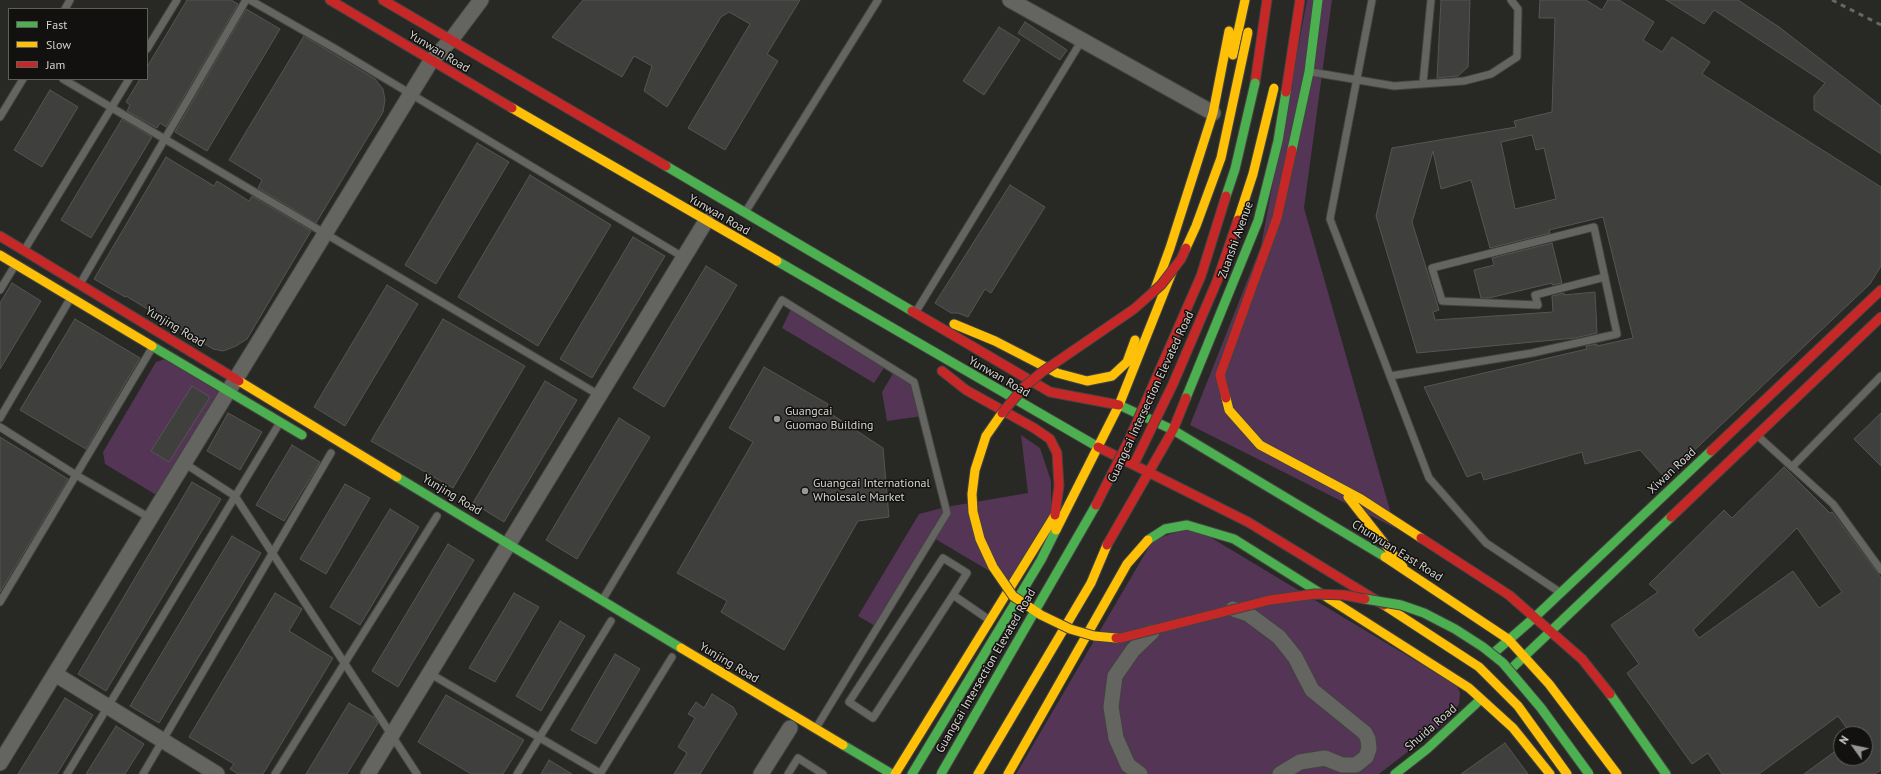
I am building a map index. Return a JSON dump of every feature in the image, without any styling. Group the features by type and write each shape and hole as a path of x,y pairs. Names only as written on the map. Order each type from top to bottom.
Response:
{"main road":[{"name":"Yunwan Road","path":"330,0 431,61 1098,447"},
{"name":"Yunwan Road","path":"383,0 1050,392 1119,405"},
{"path":"1170,248 1213,113 1235,0"},
{"path":"912,774 1041,560 1119,405 1199,205 1214,147 1245,0"},
{"name":"Guangcai Intersection Elevated Road","path":"941,774 1105,489 1129,440 1201,276 1235,169 1255,83 1267,0"},
{"name":"Zuanshi Avenue","path":"978,774 1091,583 1109,538 1149,474 1173,430 1258,221 1278,141 1300,0"},
{"path":"1318,0 1309,72 1277,218 1220,374 1229,410 1260,445 1361,499 1508,595 1535,617 1582,659 1600,680 1666,774"},
{"path":"1249,29 1221,158 1196,226 1181,259 1161,285 1134,309 1042,372 1024,387 1006,406 986,436 975,470 972,494 973,512 980,539 993,568 1013,596 1041,614 1070,628 1094,636 1121,638 1270,600 1315,594 1344,595 1401,605 1424,613 1455,629 1483,647 1503,663 1553,723 1589,774"},
{"name":"Guangcai Intersection Elevated Road","path":"1128,476 1173,384 1217,281 1253,174 1274,85"},
{"path":"888,298 995,341 1057,373 1088,381 1112,376 1127,362 1170,248 1208,160"},
{"path":"1250,293 1258,221"},
{"name":"Yunjing Road","path":"0,236 20,258 71,298 153,346 232,385 280,422 312,442"},
{"name":"Yunjing Road","path":"0,255 20,258 80,284 232,385 504,552 602,601 893,774"},
{"name":"Xiwan Road","path":"1479,667 1508,639 1535,617 1881,290"},
{"path":"1495,683 1881,317"},
{"path":"875,319 924,357"},
{"path":"893,774 1056,515 1058,486 1057,453 1050,439 1034,428 966,390 936,366"},
{"name":"Chunyuan East Road","path":"1119,405 1173,430 1273,489 1403,568 1508,639 1549,684 1616,774"},
{"path":"1098,447 1149,474 1248,522 1421,628 1479,667 1518,706 1567,774"},
{"path":"1342,489 1403,568"},
{"path":"1076,608 1127,564 1150,538 1165,529 1187,525 1234,539 1469,688 1513,728 1550,774"},
{"path":"1008,774 1127,564"},
{"path":"1042,629 1054,608"},
{"name":"Shuida Road","path":"1395,774 1427,749 1481,699"},
{"path":"1008,743 1014,713"},
{"path":"1002,774 1005,759"}],"street":[{"path":"0,763 410,94 431,61 451,40 481,0"},
{"path":"1010,0 1213,113"},
{"path":"368,774 682,257 706,221"},
{"path":"1233,609 1248,614 1279,637 1295,657 1312,690 1365,733 1368,739 1369,749 1366,757 1356,765 1342,765 1325,758 1300,762 1280,774"},
{"path":"1140,774 1128,765 1116,738 1110,707 1115,676 1133,650 1154,630"},
{"path":"55,674 217,774"},
{"path":"761,774 790,728"}],"lane":[{"path":"148,47 177,0"},
{"path":"0,418 246,0"},
{"path":"250,0 682,257"},
{"path":"745,213 878,0"},
{"path":"1372,0 1330,220 1429,478 1486,543 1560,593"},
{"path":"1423,83 1431,0"},
{"path":"1309,72 1394,86 1464,81 1491,74 1517,58 1518,9 1511,0"},
{"path":"917,310 1082,40"},
{"path":"0,118 22,80"},
{"path":"65,80 599,395"},
{"path":"0,290 128,80"},
{"path":"1390,376 1532,353 1617,334 1605,277 1594,227 1432,268 1442,301 1538,305 1535,295 1605,277"},
{"path":"602,601 782,300 914,382 947,513 816,729"},
{"path":"0,602 153,346"},
{"path":"1792,467 1881,376"},
{"path":"67,774 280,422"},
{"path":"0,428 76,475 150,518"},
{"path":"1757,436 1833,504 1881,570"},
{"path":"143,774 331,453"},
{"path":"184,463 235,496 417,774"},
{"path":"275,774 437,516"},
{"path":"943,558 967,573 953,595 873,718 849,702 943,558"},
{"path":"953,595 990,620"},
{"path":"517,774 611,620"},
{"path":"430,673 600,773 672,657"},
{"path":"788,774 798,758 824,774"}],"shaded area":[{"path":"1307,0 1332,0 1304,208 1395,528 1190,425 1261,246"},
{"path":"792,307 886,365 874,383 782,328"},
{"path":"165,359 221,393 158,496 105,464 103,452 156,362"},
{"path":"895,370 914,382 923,416 887,421 882,392"},
{"path":"1021,435 1040,448 1051,481 1051,512 1008,582 932,537 877,627 858,616 919,514 946,507 1028,493"},
{"path":"1185,529 1205,534 1456,685 1460,692 1459,704 1445,723 1379,774 1016,774 1153,540"}],"building":[{"path":"187,0 231,0 238,4 166,127 160,123 157,128 127,111 130,105 126,102 139,80 148,80 148,65"},
{"path":"583,0 800,0 767,54 778,61 725,150 688,128 750,24 729,12 721,17 667,107 644,91 652,66 634,56 622,77 552,37"},
{"path":"1441,0 1470,0 1468,67 1458,76 1437,78"},
{"path":"1540,0 1586,0 1602,10 1608,0 1619,0 1654,22 1643,40 1662,52 1672,37 1710,62 1702,74 1881,187 1881,266 1870,284 1665,478 1640,450 1585,464 1582,452 1484,480 1481,472 1467,477 1424,387 1587,349 1586,346 1597,344 1597,346 1633,338 1603,217 1549,230 1550,233 1490,248 1471,180 1441,189 1433,151 1412,222 1439,310 1433,312 1435,320 1553,312 1552,296 1564,293 1564,295 1595,292 1597,333 1575,338 1417,353 1376,216 1392,148 1516,127 1514,121 1552,112 1555,18 1539,18","holes":["1532,135 1536,150 1544,148 1556,199 1515,209 1501,142"]},
{"path":"1666,0 1738,0 1779,27 1881,106 1881,154 1814,110 1814,96 1825,83 1714,10 1704,24"},
{"path":"246,9 280,29 207,151 175,132"},
{"path":"1025,22 1067,50 1060,60 1018,33"},
{"path":"999,27 1020,40 984,95 963,81"},
{"path":"304,36 375,79 383,89 385,100 383,112 316,223 258,188 262,180 229,160"},
{"path":"50,90 78,107 42,167 14,150"},
{"path":"122,119 152,137 91,238 61,220"},
{"path":"477,143 509,162 436,284 405,265"},
{"path":"166,157 214,186 217,181 249,201 252,196 311,231 247,339 236,346 223,351 213,349 126,296 125,297 94,279"},
{"path":"530,175 611,225 538,346 458,297"},
{"path":"1010,185 1045,207 991,293 985,289 968,317 958,313 951,313 935,303"},
{"path":"633,237 665,256 592,378 560,359"},
{"path":"1552,243 1562,283 1552,285 1552,283 1489,298 1481,298 1474,270 1494,265 1492,258"},
{"path":"706,266 737,285 664,407 633,388"},
{"path":"12,283 41,301 0,369 0,303"},
{"path":"387,285 418,304 345,426 314,407"},
{"path":"75,319 140,358 86,449 20,410"},
{"path":"443,319 525,366 453,488 371,441"},
{"name":"Guangcai International Wholesale Market","path":"764,367 828,404 825,410 883,448 889,517 858,521 784,650 721,612 727,601 677,573 753,442 729,428"},
{"path":"545,381 577,400 504,522 473,503"},
{"path":"192,386 210,397 169,462 151,451"},
{"path":"228,413 262,432 240,470 207,451"},
{"path":"1881,413 1881,466 1854,439"},
{"path":"619,418 650,437 577,559 546,540"},
{"path":"0,437 68,479 0,592"},
{"path":"292,445 320,462 284,521 256,505"},
{"path":"1784,467 1830,513 1832,512 1881,578 1881,770 1875,774 1804,774 1833,753 1833,766 1873,766 1873,726 1845,726 1838,716 1759,774 1722,774 1708,753 1692,764 1627,673 1639,664 1611,625 1658,592 1649,584 1724,510 1732,518","holes":["1797,528 1842,592 1819,608 1793,571 1699,638 1693,630"]},
{"path":"192,482 221,499 106,691 78,674"},
{"path":"345,484 370,498 326,574 300,559"},
{"path":"390,509 419,527 360,625 330,607"},
{"path":"232,536 261,553 159,723 130,706"},
{"path":"448,544 474,560 398,687 372,671"},
{"path":"275,593 302,609 289,631 333,658 263,774 238,774 230,769 234,764 189,737"},
{"path":"514,593 539,607 495,682 469,668"},
{"path":"560,621 585,636 541,711 516,696"},
{"path":"615,654 640,669 596,744 571,730"},
{"path":"712,694 733,707 737,714 700,774 674,774 687,753 678,747 695,718 688,714 696,702 704,708"},
{"path":"446,695 524,740 503,774 471,774 418,742"},
{"path":"65,698 93,715 57,774 18,774"},
{"path":"349,703 375,718 378,723 347,774 306,774"},
{"path":"116,726 144,744 125,774 86,774"},
{"path":"1505,743 1528,774 1461,774"},
{"path":"549,760 572,774 541,774"}],"railway":[{"path":"1832,0 1881,25"}],"traffic: fast":[{"path":"1292,150 1309,72 1318,0"},
{"path":"1226,196 1235,169 1255,83"},
{"path":"1186,398 1258,221 1278,141 1286,92"},
{"path":"666,166 912,311"},
{"path":"777,261 1098,447"},
{"path":"152,346 302,435"},
{"path":"1119,405 1173,430 1385,557"},
{"path":"1496,651 1535,617 1711,451"},
{"path":"397,477 681,648"},
{"path":"941,774 1096,505"},
{"path":"1512,668 1671,517"},
{"path":"1148,540 1165,529 1187,525 1234,539 1328,598"},
{"path":"912,774 1041,560 1056,530"},
{"path":"1365,599 1401,605 1424,613 1455,629 1483,647 1503,663 1541,708 1589,774"},
{"path":"1610,694 1666,774"},
{"path":"1395,774 1427,749 1481,699"},
{"path":"843,745 892,774"}],"traffic: slow":[{"path":"1233,55 1245,0"},
{"path":"1155,289 1170,248 1213,113 1229,31"},
{"path":"1186,248 1196,226 1221,158 1248,32"},
{"path":"1238,220 1253,174 1274,88"},
{"path":"512,108 777,261"},
{"path":"0,255 152,346"},
{"path":"1056,530 1119,405 1172,272"},
{"path":"954,324 995,341 1057,373 1087,381 1112,376 1127,362 1135,340"},
{"path":"239,381 397,477"},
{"path":"1226,398 1229,410 1260,445 1361,499 1421,538"},
{"path":"1002,413 986,436 975,470 972,494 973,512 980,539 993,567 1013,596 1041,615 1070,629 1094,636 1116,638"},
{"path":"1348,497 1403,567"},
{"path":"895,774 1055,515"},
{"path":"1008,774 1127,564 1148,540"},
{"path":"978,774 1091,583 1107,545"},
{"path":"1385,557 1508,639 1549,684 1617,774"},
{"path":"1328,598 1469,688 1513,728 1550,774"},
{"path":"1384,605 1479,667 1518,706 1567,774"},
{"path":"681,648 843,745"}],"traffic: jam":[{"path":"330,0 512,108"},
{"path":"383,0 666,166"},
{"path":"1255,83 1267,0"},
{"path":"1286,92 1300,0"},
{"path":"1226,398 1220,375 1277,218 1292,150"},
{"path":"1096,505 1129,440 1201,276 1226,196"},
{"path":"1135,462 1173,384 1217,281 1238,220"},
{"path":"0,236 239,381"},
{"path":"1002,413 1024,387 1042,372 1134,309 1161,285 1181,259 1186,248"},
{"path":"1711,451 1881,290"},
{"path":"912,311 1050,392 1119,405"},
{"path":"1671,517 1881,317"},
{"path":"942,371 966,390 1034,428 1050,439 1057,453 1059,486 1055,515"},
{"path":"1107,545 1173,430 1186,398"},
{"path":"1098,447 1248,522 1384,605"},
{"path":"1421,538 1509,595 1582,659 1610,694"},
{"path":"1116,638 1270,600 1315,594 1344,595 1365,599"}],"place":[{"name":"Guangcai Guomao Building","path":"777,419"},
{"name":"Guangcai International Wholesale Market","path":"805,491"}]}
